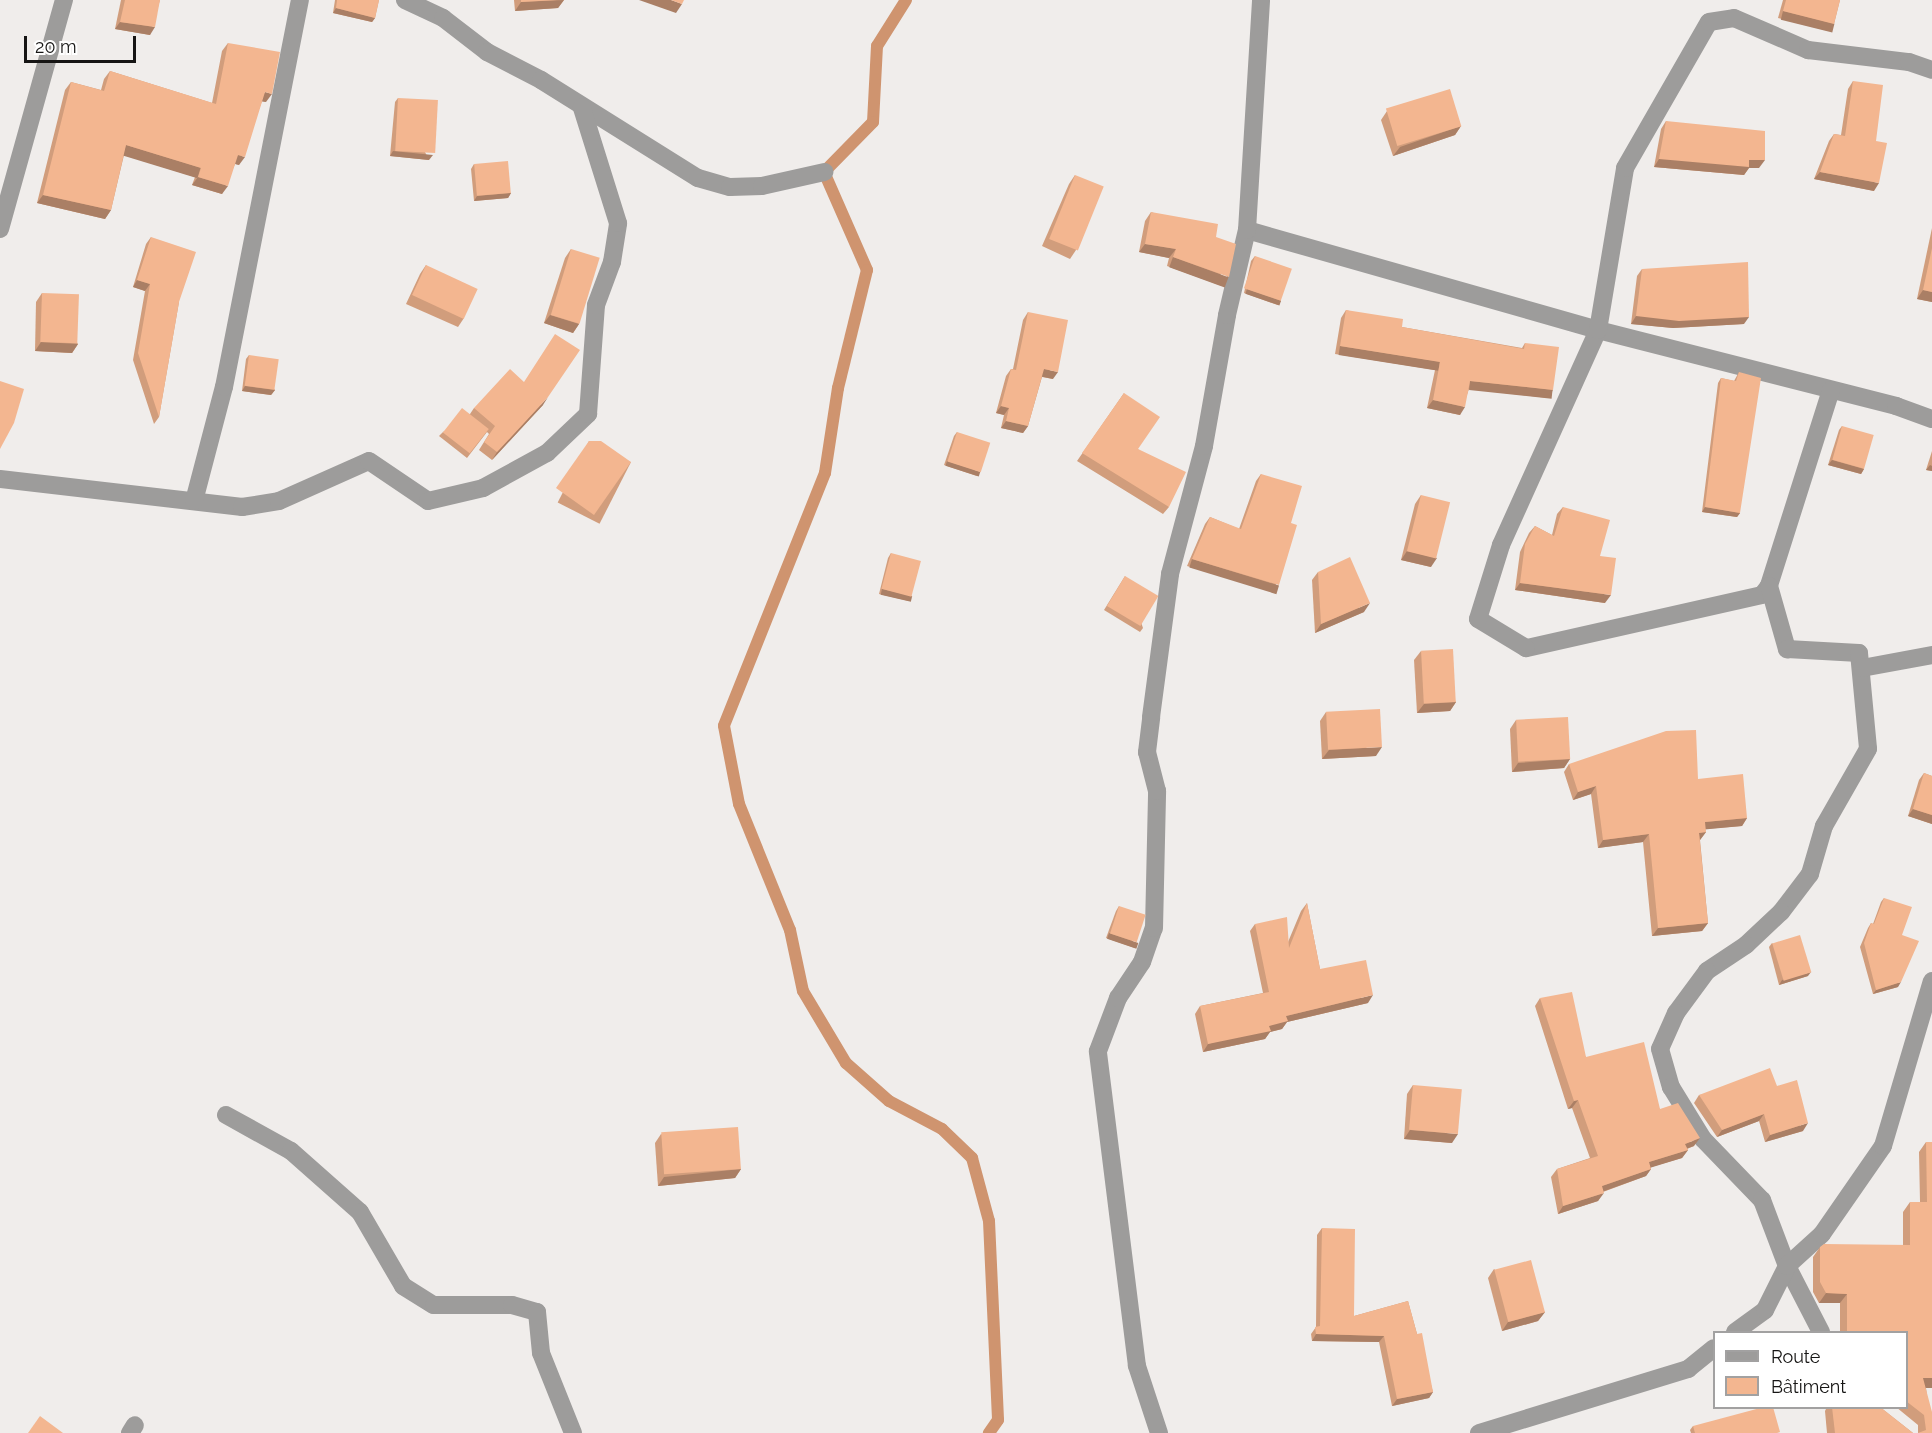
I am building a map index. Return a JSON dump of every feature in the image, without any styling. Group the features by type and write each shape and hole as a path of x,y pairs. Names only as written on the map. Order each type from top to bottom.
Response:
{"street":[{"path":"0,229 64,0"},
{"path":"194,501 224,387 300,0"},
{"path":"405,0 443,18 487,52 541,80 582,108 698,178 730,187 762,186 824,172"},
{"path":"1159,1433 1137,1365 1098,1051 1118,998 1142,962 1154,928 1157,791 1148,752 1150,717 1170,574 1204,446 1227,315 1246,230 1261,0"},
{"path":"1831,390 1769,586 1762,595 1526,648 1478,619 1501,544 1598,330 1625,168 1709,22 1734,18 1808,50 1909,62 1932,70"},
{"path":"0,479 194,501 262,506 369,461 428,501 483,489 547,453 588,414 596,304 612,262 618,223 582,108"},
{"path":"1246,230 1598,330 1831,390 1932,419"},
{"path":"1769,586 1787,649 1859,653 1868,749 1824,826 1810,874 1781,912 1746,945 1707,971 1676,1013 1660,1049 1671,1087 1703,1139 1762,1200 1787,1266 1820,1331"},
{"path":"1862,668 1932,655"},
{"path":"1736,1331 1764,1310 1787,1266 1822,1234 1883,1146 1932,981"},
{"path":"226,1115 291,1151 360,1212 403,1286 434,1305 512,1305 537,1312 541,1353 573,1433"},
{"path":"1479,1433 1688,1369 1713,1349"}],"building":[{"path":"125,0 160,0 155,27 120,22"},
{"path":"337,0 379,0 375,18 336,8"},
{"path":"521,0 557,0 521,2"},
{"path":"671,0 684,0 682,4"},
{"path":"1786,0 1840,0 1834,24 1783,11"},
{"path":"228,43 280,52 272,94 265,92 245,157 238,155 228,186 198,177 201,168 126,145 111,210 43,195 71,82 104,91 110,71 216,104"},
{"path":"1853,81 1883,85 1876,141 1887,143 1879,183 1820,172 1834,134 1845,136"},
{"path":"1450,89 1461,126 1397,146 1386,109"},
{"path":"398,98 438,100 435,153 395,151"},
{"path":"1666,121 1765,131 1765,160 1749,160 1749,167 1659,159"},
{"path":"508,161 511,193 477,196 474,164"},
{"path":"1075,175 1104,187 1078,251 1049,239"},
{"path":"1151,212 1218,224 1216,237 1236,244 1229,277 1173,257 1176,249 1145,244"},
{"path":"151,237 196,252 179,302 159,417 138,353 150,284 137,280"},
{"path":"1932,248 1932,292 1923,290"},
{"path":"571,249 600,258 580,324 551,315"},
{"path":"1255,256 1292,269 1281,301 1244,288"},
{"path":"1748,262 1749,317 1679,321 1636,316 1642,269"},
{"path":"426,265 478,289 464,319 412,295"},
{"path":"42,293 79,294 77,343 40,342"},
{"path":"1346,310 1403,319 1402,327 1524,349 1525,343 1559,347 1553,390 1470,381 1465,407 1433,400 1440,362 1340,346"},
{"path":"1028,312 1068,320 1058,372 1044,369 1028,426 1006,421 1009,408 1001,406 1011,369 1016,370"},
{"path":"555,334 580,350 548,397 497,452 484,442 495,426 474,408 510,369 524,382"},
{"path":"249,355 279,359 274,390 245,386"},
{"path":"1739,372 1761,378 1740,513 1705,507 1721,378 1736,381"},
{"path":"0,381 24,389 14,423 0,449"},
{"path":"1124,393 1160,417 1138,449 1186,472 1169,507 1082,453"},
{"path":"462,408 489,429 470,453 443,432"},
{"path":"1842,426 1874,435 1864,469 1832,460"},
{"path":"957,432 990,443 981,472 947,461"},
{"path":"589,441 601,441 631,462 594,515 556,488"},
{"path":"1261,474 1302,486 1291,523 1297,525 1279,585 1192,559 1210,517 1241,529"},
{"path":"1421,495 1450,502 1436,559 1407,551"},
{"path":"1563,507 1610,520 1600,556 1616,558 1611,595 1520,583 1525,544 1535,526 1554,536"},
{"path":"891,553 921,561 911,597 881,589"},
{"path":"1350,557 1370,603 1321,624 1318,572"},
{"path":"1125,576 1158,596 1140,626 1107,606"},
{"path":"1453,649 1456,702 1424,704 1421,651"},
{"path":"1380,709 1382,747 1328,750 1326,712"},
{"path":"1568,717 1570,759 1518,762 1516,720"},
{"path":"1696,730 1698,779 1743,774 1747,818 1705,822 1706,832 1699,833 1708,923 1658,928 1649,834 1603,840 1596,786 1578,792 1569,764 1666,731"},
{"path":"1924,773 1932,776 1932,815 1913,809"},
{"path":"1884,898 1912,907 1902,935 1919,941 1901,982 1876,990 1864,943"},
{"path":"1307,903 1320,969 1366,960 1373,995 1286,1016 1288,1021 1269,1026 1271,1031 1208,1044 1200,1006 1269,992 1255,924 1287,917 1289,948"},
{"path":"1119,906 1146,915 1137,942 1110,934"},
{"path":"1800,935 1811,972 1784,981 1772,943"},
{"path":"1572,992 1586,1057 1644,1042 1660,1109 1678,1103 1700,1138 1685,1144 1688,1150 1649,1162 1651,1169 1602,1186 1604,1193 1563,1206 1557,1169 1598,1156 1578,1100 1574,1101 1540,998"},
{"path":"1770,1068 1777,1086 1797,1080 1808,1123 1770,1135 1764,1114 1722,1130 1699,1095"},
{"path":"1413,1085 1462,1089 1458,1134 1409,1130"},
{"path":"738,1127 741,1169 664,1174 661,1132"},
{"path":"1926,1142 1932,1142 1932,1378 1923,1378 1932,1412 1932,1433 1918,1433 1926,1430 1924,1415 1908,1403 1908,1331 1847,1331 1847,1294 1826,1293 1820,1282 1820,1247 1824,1244 1910,1245 1910,1202 1927,1202"},
{"path":"1322,1228 1355,1229 1354,1316 1408,1301 1417,1334 1422,1333 1433,1392 1397,1399 1384,1336 1316,1334 1315,1327 1320,1326"},
{"path":"1531,1260 1545,1312 1508,1322 1494,1270"},
{"path":"1757,1409 1774,1409 1780,1432 1695,1433 1693,1426"},
{"path":"1832,1409 1883,1409 1913,1433 1835,1433"},
{"path":"40,1416 63,1433 28,1433"}],"waterway":[{"path":"906,0 877,46 873,122 824,172 867,270 838,388 825,473 724,726 739,804 790,930 803,991 846,1063 889,1101 942,1129 972,1158 989,1221 998,1420 989,1433"}]}
